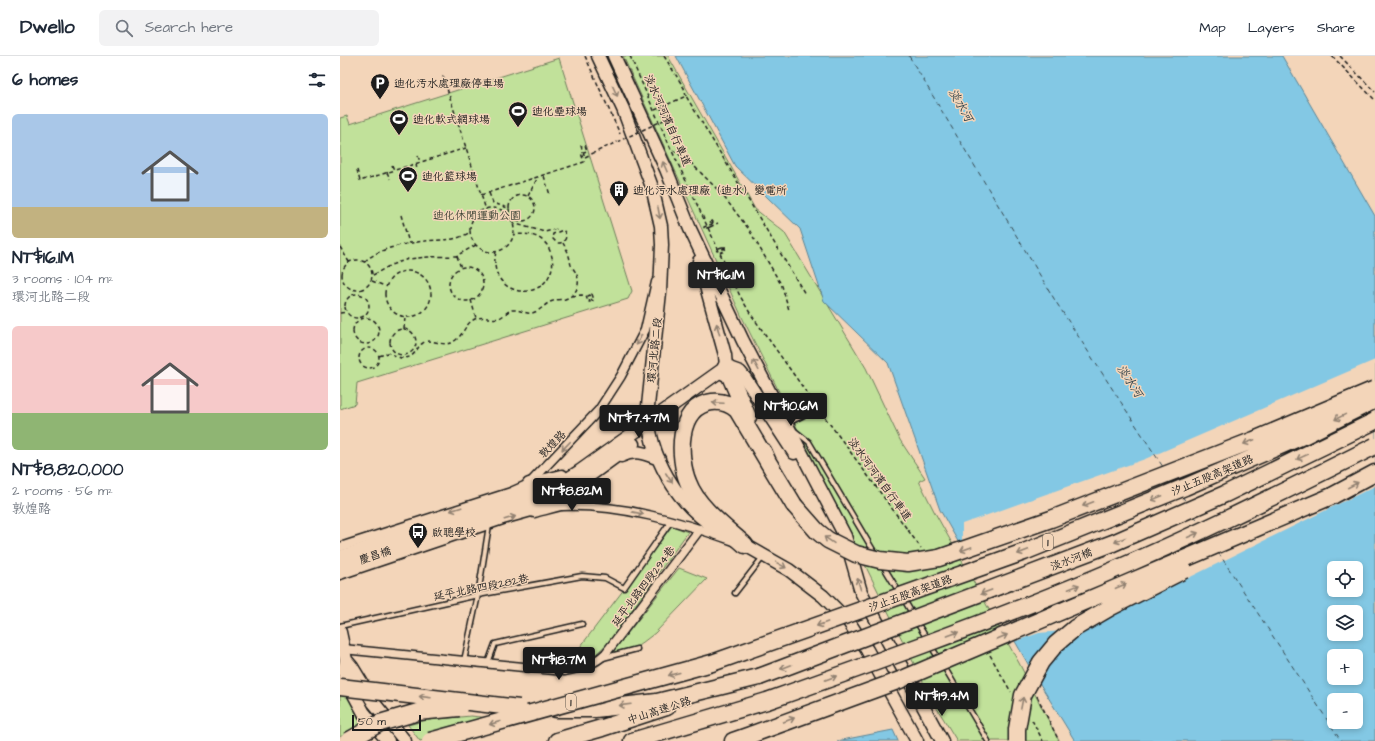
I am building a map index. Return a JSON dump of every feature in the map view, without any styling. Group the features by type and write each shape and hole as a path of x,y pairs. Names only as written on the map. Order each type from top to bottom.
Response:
{"highway":[{"path":"726,367 768,462"},
{"path":"745,545 707,510 688,484 684,469 681,450 685,426 693,412 708,402 718,402 732,406 737,410 794,505 817,531 828,540 856,554 880,560 908,563 939,558 1051,519 1247,443 1375,389"},
{"name":"汐止五股高架道路","path":"430,741 712,663 995,562 1185,487 1303,436 1375,400"},
{"name":"淡水河橋","path":"759,677 1113,543 1232,490 1375,421"},
{"path":"672,741 768,701 958,632 1079,584 1214,526 1375,446"},
{"path":"1018,741 1017,729 1023,695 1041,662 1056,644 1075,628 1112,607 1375,473"},
{"path":"733,741 900,680 1332,496"},
{"name":"1","path":"348,741 380,723 418,712 467,708 595,709 657,702 759,677"},
{"name":"中山高速公路","path":"558,741 759,677"},
{"path":"340,687 519,708"},
{"name":"中山高速公路","path":"632,741 768,701"}],"main road":[{"name":"環河北路二段","path":"598,56 623,109 652,187 661,226 660,292 648,406 649,427 659,459 680,495 700,516 712,525 789,570 823,596 850,622 917,741"},
{"path":"614,56 666,169 690,229 743,341 845,536 861,592 942,741"},
{"path":"690,229 725,355 726,367"},
{"path":"529,484 583,475 649,427 726,367"},
{"path":"726,367 740,372 745,378 834,515"},
{"path":"607,463 649,427"},
{"path":"409,539 583,475 632,452 659,459"},
{"path":"531,512 577,497 580,493 583,475"},
{"name":"慶昌橋","path":"340,557 409,539"},
{"name":"慶昌橋","path":"340,566 409,539"},
{"path":"340,632 345,654 352,667 374,703 406,741"},
{"path":"345,654 344,670 346,680 364,713 388,741"}],"street":[{"name":"敦煌路","path":"340,547 511,492 529,484 599,410 621,376 644,330 661,262"},
{"path":"340,575 531,512 564,506 603,508 671,520 745,545"},
{"name":"延平北路四段294巷","path":"345,654 464,661 564,671 593,664 606,653 700,529"}],"lane":[{"path":"818,408 787,424 808,442 988,741"},
{"name":"延平北路四段282巷","path":"340,626 478,595 582,576 605,578 624,588 671,520"},
{"path":"464,661 478,595 489,525"},
{"path":"735,593 764,556"},
{"path":"488,664 495,644 582,624"},
{"path":"601,658 637,649"}],"path":[{"path":"584,56 624,143"},
{"name":"淡水河河濱自行車道","path":"630,56 671,149 750,313 923,552"},
{"path":"664,56 684,88 686,96 805,294"},
{"path":"1332,56 1375,99"},
{"path":"1340,56 1375,92"},
{"path":"443,76 486,210"},
{"path":"655,110 686,96"},
{"path":"481,195 584,162 581,153 587,151 585,145 581,146 583,151 585,156 666,119 666,115 663,108 661,109 664,116 666,115 662,107"},
{"path":"357,170 360,181 466,148"},
{"path":"671,149 691,163 720,192 748,228 782,286 790,310"},
{"path":"418,156 420,162"},
{"path":"415,163 417,170"},
{"path":"392,165 394,170"},
{"path":"387,172 390,179"},
{"path":"544,175 550,195"},
{"path":"528,196 538,177"},
{"path":"489,193 494,203 508,208"},
{"path":"508,208 510,200 521,194 528,196 535,205 534,213 530,219 523,221 516,220 510,216 498,210 491,209 478,213 471,225 470,232 472,239 482,250 496,252 508,246 513,235 512,223 510,216 508,208"},
{"path":"401,215 410,243"},
{"path":"706,223 712,222 704,227 704,229 718,222"},
{"path":"512,223 545,232 557,229 558,232"},
{"path":"563,230 566,233 566,239 557,243 553,240 553,234 558,232 563,230"},
{"path":"365,262 368,258 384,250 410,243 456,239 470,232"},
{"path":"496,252 494,260 495,268 498,276 506,285 517,291 525,292 534,290 547,280 553,265 552,256 544,242 538,237 530,234 513,235"},
{"path":"562,242 568,253 571,265 579,282 578,288 570,297"},
{"path":"372,274 408,259 457,256 476,245"},
{"path":"340,247 349,262"},
{"path":"720,253 729,247"},
{"path":"340,254 344,253"},
{"path":"457,256 461,268"},
{"path":"357,260 365,262 370,267 372,274 371,281 367,287 357,290 349,288 343,281 342,273 349,262 357,260"},
{"path":"461,268 471,268 476,270 482,278 482,289 471,300 457,298 449,287 450,277 461,268"},
{"path":"400,271 414,271 426,278 429,284 431,290 429,304 425,310 412,317 405,317 395,314 388,306 384,296 385,286 394,274 400,271"},
{"path":"371,281 385,286"},
{"path":"357,290 357,295"},
{"path":"379,356 388,353 400,358 408,358 414,355 420,345 425,341 432,341 442,344 452,342 461,335 468,324 476,318 499,318 513,310 524,313 533,313 540,310 551,301 582,295 586,296 588,302 590,302 588,296 590,295 592,301 594,300 593,294"},
{"path":"347,312 346,302 351,297 357,295 364,296 369,305 363,318 359,320 354,327 354,336 360,343 368,344 372,343 378,338 380,330 377,323 371,319 363,318 355,318 347,312"},
{"path":"471,300 476,318"},
{"path":"340,313 347,312"},
{"path":"404,330 405,317"},
{"path":"404,330 408,330 414,336 416,344 415,348 409,354 401,355 394,351 391,340 397,331 404,330"},
{"path":"368,344 369,348"},
{"path":"369,348 377,351 379,356 379,362 375,367 369,368 363,366 360,361 360,355 363,350 369,348"},
{"path":"989,654 1013,696"},
{"path":"1036,695 1059,741"}],"green space":[{"path":"623,56 668,56 755,209 784,232 866,368 900,440 925,478 919,481 934,511 1019,663 1059,741 957,741 932,700 741,315"},
{"name":"迪化休閒運動公園","path":"559,58 632,291 628,299 357,383 355,404 340,409 340,118 347,116 350,124"},
{"path":"672,526 688,532 608,643 586,663 571,659"},
{"path":"679,568 707,579 655,633 638,646 612,653"},
{"path":"340,693 348,694 361,725 340,737"},
{"path":"471,716 498,719 420,741 408,725 427,720"}],"water":[{"name":"淡水河","path":"676,56 1282,56 1375,216 1375,741 1075,741 1032,671 940,510 888,363 824,301 800,229 735,166"},
{"path":"893,730 898,741 837,741"}],"pier":[{"path":"1375,360 1375,486 1085,629 1039,633 1013,642 961,550 962,524 1145,459"}],"ferry route":[{"path":"909,56 1056,302 1163,467"},
{"path":"1182,496 1186,502"},
{"path":"1194,515 1200,524"},
{"path":"1218,552 1341,741"}],"place":[{"name":"迪化汚水處理廠停車場","path":"380,100"},
{"name":"迪化壘球場","path":"518,128"},
{"name":"迪化軟式網球場","path":"399,136"},
{"name":"迪化籃球場","path":"408,193"},
{"name":"迪化污水處理廠（迪水）變電所","path":"619,207"},
{"name":"啟聰學校","path":"418,549"}]}
